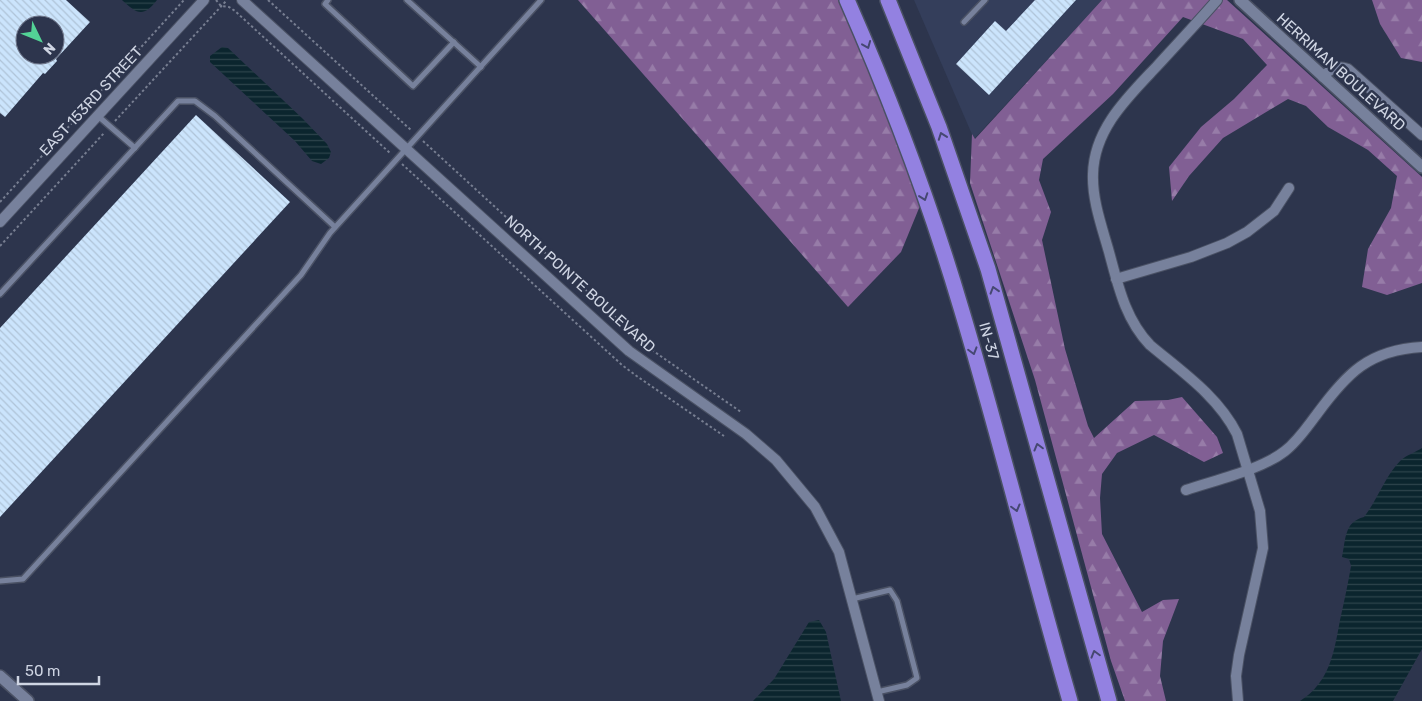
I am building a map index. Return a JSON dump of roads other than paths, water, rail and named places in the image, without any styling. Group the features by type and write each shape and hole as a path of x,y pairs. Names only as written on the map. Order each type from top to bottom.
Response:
{"highway":[{"name":"IN-37","path":"847,0 904,141 945,257 983,384 1038,592 1070,701"},
{"name":"IN-37","path":"888,0 939,127 988,269 1108,701"}],"street":[{"name":"EAST 153RD STREET","path":"0,222 204,0"},
{"name":"NORTH POINTE BOULEVARD","path":"242,0 629,351 746,434 776,460 800,488 828,530 839,552 878,696"},
{"path":"1217,0 1120,107 1106,128 1100,142 1094,162 1093,185 1096,204 1116,279 1128,314 1143,338 1216,402 1227,417 1236,434 1260,511 1264,548 1239,655 1236,676 1238,701"},
{"name":"HERRIMAN BOULEVARD","path":"1240,0 1422,166"},
{"path":"1323,76 1333,68 1342,67 1348,69 1422,135"},
{"path":"1116,279 1192,257 1227,243 1246,232 1274,211 1289,188"},
{"path":"1186,490 1275,458 1294,444 1336,390 1353,372 1388,352 1422,347"},
{"path":"0,676 28,701"}],"lane":[{"path":"328,0 325,4 413,86 454,42"},
{"path":"408,0 481,67"},
{"path":"0,581 23,579 301,275 335,227 541,0"},
{"path":"964,22 984,0"},
{"path":"0,294 178,101 195,100 215,116 335,227"},
{"path":"98,116 135,148"},
{"path":"852,599 890,590 897,601 915,668 917,678 914,682 878,696"}]}
